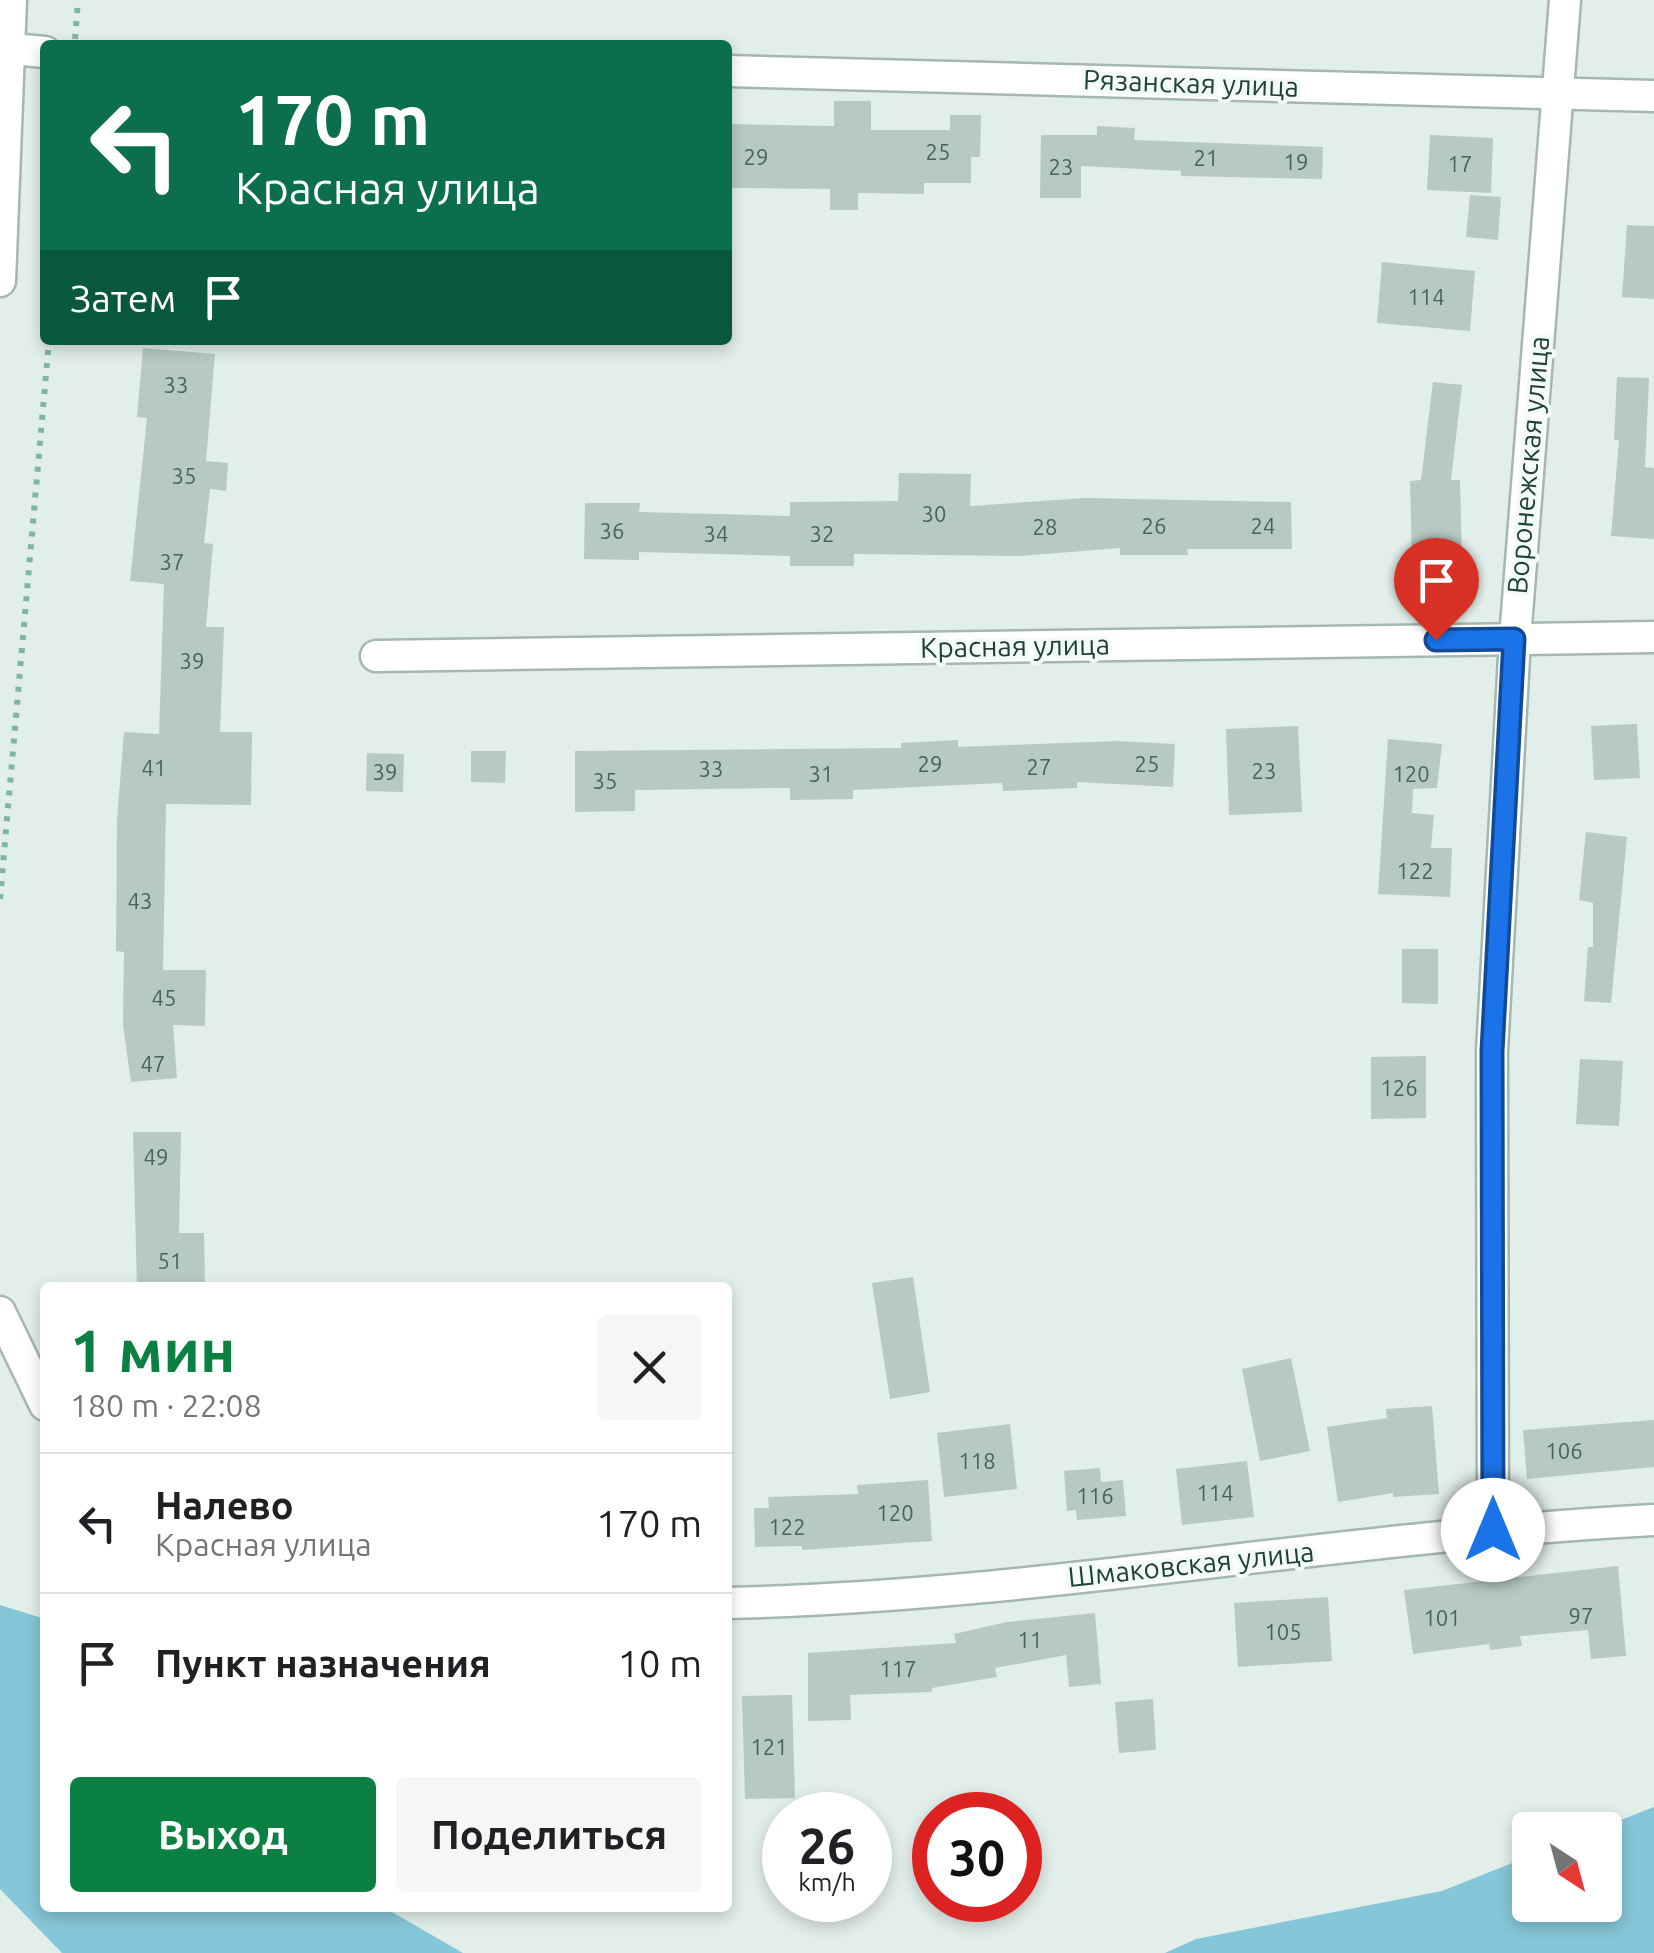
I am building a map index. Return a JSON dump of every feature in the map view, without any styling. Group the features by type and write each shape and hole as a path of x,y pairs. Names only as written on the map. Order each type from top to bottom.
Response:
{"street":[{"path":"0,281 11,0"},
{"name":"Воронежская улица","path":"1493,1530 1492,1051 1514,639 1565,0"},
{"path":"11,49 40,52"},
{"name":"Рязанская улица","path":"732,71 1654,96"},
{"name":"Красная улица","path":"376,656 1654,637"},
{"path":"0,1312 40,1395"},
{"name":"Шмаковская улица","path":"732,1603 857,1600 1493,1530 1654,1520"}],"path":[{"path":"74,40 78,0"},
{"path":"0,900 49,345"}],"water":[{"path":"0,1605 40,1617 40,1912 392,1912 463,1953 62,1953 0,1889"},
{"path":"1654,1807 1654,1953 1165,1953 1196,1939 1442,1891 1512,1863 1512,1922 1622,1922 1622,1819"}],"building":[{"path":"834,101 871,101 871,130 950,130 950,115 981,115 980,157 971,157 971,183 924,183 924,194 858,193 858,210 830,210 830,189 732,188 732,124 834,126"},
{"path":"1097,126 1135,128 1134,140 1323,147 1322,179 1181,176 1181,171 1081,166 1081,198 1040,198 1041,135 1097,135"},
{"path":"1430,135 1493,138 1491,193 1427,190"},
{"path":"1470,195 1501,197 1498,240 1466,237"},
{"path":"1627,225 1654,226 1654,299 1622,297"},
{"path":"1382,262 1475,271 1470,331 1377,323"},
{"path":"143,348 215,354 206,461 228,463 226,491 210,489 204,543 213,544 206,627 224,627 220,732 252,732 251,805 166,804 163,970 206,970 205,1026 173,1025 177,1078 131,1082 123,1025 124,952 116,951 117,820 124,732 159,734 164,584 130,581 147,418 137,417"},
{"path":"1617,377 1649,378 1645,467 1654,468 1654,539 1611,536 1619,440 1614,440"},
{"path":"1433,382 1462,385 1451,480 1460,480 1462,562 1412,562 1410,481 1421,480"},
{"path":"899,473 971,474 970,506 1085,498 1291,502 1292,549 1187,549 1188,555 1120,555 1120,548 1020,556 854,554 854,566 790,566 790,556 639,552 639,560 584,559 585,503 640,503 639,512 790,516 790,502 898,501"},
{"path":"1637,724 1640,778 1594,780 1591,726"},
{"path":"1298,726 1302,812 1229,815 1226,729"},
{"path":"1388,739 1442,744 1437,788 1413,789 1412,813 1434,815 1431,848 1452,848 1450,897 1378,894"},
{"path":"958,740 958,747 1117,741 1175,744 1173,787 1077,782 1077,788 1003,791 1002,783 853,790 853,799 790,800 790,788 635,790 635,811 575,812 575,751 901,748 901,743"},
{"path":"471,751 506,751 505,783 471,782"},
{"path":"367,753 404,754 403,792 366,791"},
{"path":"1586,832 1627,837 1611,1003 1584,1001 1588,947 1593,947 1593,903 1579,900"},
{"path":"1402,949 1438,949 1438,1004 1402,1003"},
{"path":"1426,1056 1426,1118 1371,1119 1371,1057"},
{"path":"1580,1059 1623,1061 1619,1126 1576,1124"},
{"path":"133,1132 181,1132 179,1233 204,1233 205,1282 137,1282"},
{"path":"913,1277 930,1392 890,1399 872,1283"},
{"path":"1291,1358 1310,1451 1260,1461 1242,1369"},
{"path":"1432,1406 1439,1494 1393,1497 1393,1493 1338,1502 1327,1427 1387,1418 1386,1409"},
{"path":"1654,1420 1654,1467 1527,1479 1523,1430"},
{"path":"1010,1424 1017,1489 944,1497 937,1433"},
{"path":"1247,1461 1254,1517 1182,1525 1176,1469"},
{"path":"1100,1468 1101,1482 1123,1480 1126,1516 1077,1520 1076,1510 1067,1511 1064,1471"},
{"path":"928,1480 932,1541 802,1550 802,1546 755,1547 754,1508 769,1508 768,1497 858,1494 857,1485"},
{"path":"1618,1566 1626,1656 1591,1659 1588,1630 1520,1636 1522,1646 1490,1650 1489,1644 1413,1654 1404,1590"},
{"path":"1328,1597 1332,1661 1238,1667 1234,1603"},
{"path":"1095,1613 1101,1684 1069,1687 1066,1655 995,1668 997,1677 932,1688 932,1692 850,1695 851,1720 808,1721 808,1653 956,1643 954,1634 1007,1622"},
{"path":"792,1695 795,1792 762,1792 762,1799 745,1799 742,1696"},
{"path":"1153,1699 1156,1750 1119,1753 1115,1702"}],"route":[{"path":"1436,640 1514,639 1492,1051 1493,1530"}]}
